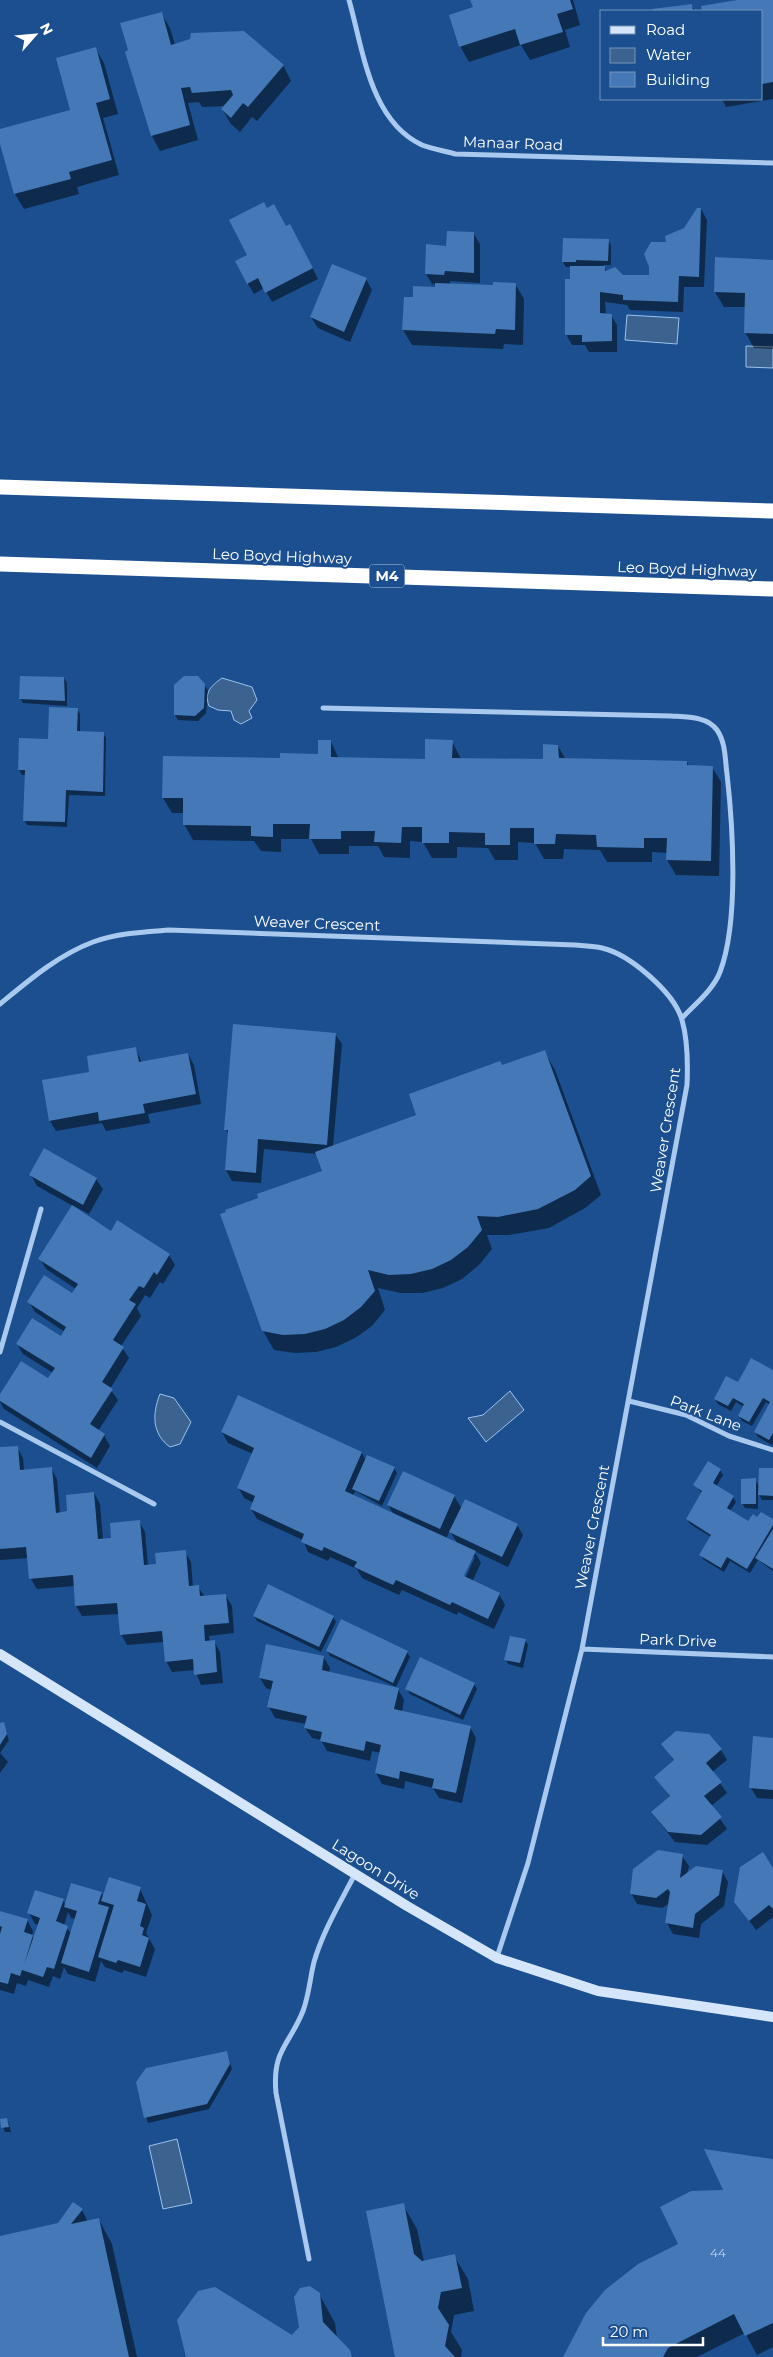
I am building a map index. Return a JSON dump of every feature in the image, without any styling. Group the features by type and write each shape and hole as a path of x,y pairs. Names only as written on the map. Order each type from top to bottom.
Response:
{"highway":[{"path":"0,487 773,511"},
{"name":"Leo Boyd Highway","path":"0,564 773,589"}],"street":[{"name":"Manaar Road","path":"349,0 381,105 397,128 422,145 456,154 773,163"},
{"path":"323,708 692,717 706,721 716,729 723,742 732,818 730,916 720,972 708,991 682,1018"},
{"name":"Weaver Crescent","path":"0,1004 61,958 92,942 127,933 169,930 575,945 603,948 632,962 663,989 682,1018 688,1058 688,1085 582,1649 528,1863 497,1958"},
{"path":"0,1352 41,1209"},
{"name":"Park Lane","path":"629,1401 686,1415 729,1436 773,1450"},
{"path":"0,1422 154,1504"},
{"name":"Park Drive","path":"582,1649 773,1657"},
{"name":"Lagoon Drive","path":"0,1654 356,1874 497,1958 598,1991 773,2017"},
{"path":"309,2259 276,2093 274,2072 279,2054 303,2010 314,1962 325,1932 356,1874"}],"water":[{"path":"627,315 679,318 677,344 625,340"},
{"path":"746,346 773,347 773,368 746,367"},
{"path":"222,678 252,687 257,700 249,711 252,718 241,724 234,720 231,711 218,710 209,706 208,693"},
{"path":"510,1391 524,1410 486,1442 468,1418 483,1415"},
{"path":"160,1394 174,1398 191,1422 180,1444 170,1447 160,1436 155,1423 157,1401"},
{"path":"177,2139 192,2203 163,2209 149,2146"}],"building":[{"path":"470,0 570,0 573,9 557,14 563,32 520,45 515,29 459,47 449,15 473,7"},
{"path":"737,0 773,0 773,82 763,84 763,10 702,10 701,6"},
{"path":"692,4 693,10 652,10"},
{"path":"162,12 171,45 190,39 191,33 244,31 284,65 248,107 243,103 231,118 221,109 233,95 231,90 192,93 190,87 181,88 190,125 151,136 125,52 128,50 120,23"},
{"path":"96,47 110,99 96,103 112,160 69,172 71,179 14,194 0,144 0,129 70,110 56,58"},
{"path":"264,202 267,208 274,204 286,226 290,224 313,268 265,293 258,278 247,284 235,261 247,255 229,220"},
{"path":"697,208 701,208 699,277 679,276 678,302 623,300 623,295 600,292 600,313 612,314 612,341 582,342 582,335 565,335 565,279 570,279 570,266 605,266 605,271 615,267 623,275 649,275 649,267 644,254 651,242 666,242 665,236 684,228"},
{"path":"447,231 474,232 474,273 445,271 444,275 425,274 426,244 446,246"},
{"path":"563,238 609,239 608,261 576,260 576,262 562,262"},
{"path":"715,257 773,260 773,334 744,333 745,293 714,292"},
{"path":"332,264 367,278 344,332 310,317"},
{"path":"493,282 516,283 515,330 496,329 495,334 402,330 404,297 413,297 413,286 435,287 435,283 493,285"},
{"path":"20,676 64,677 65,701 19,699"},
{"path":"184,676 198,676 205,684 204,708 195,716 174,715 174,685"},
{"path":"49,707 78,708 77,731 104,732 103,792 66,790 65,822 23,821 25,770 18,770 19,738 48,739"},
{"path":"425,739 453,740 452,758 543,759 543,744 558,745 559,758 687,761 687,765 713,766 711,861 666,860 667,838 644,838 644,848 597,847 596,835 556,834 555,844 534,844 534,828 510,828 510,845 485,845 485,833 449,832 449,843 422,843 422,827 402,827 401,843 374,842 375,831 341,831 341,839 309,839 310,824 273,824 273,837 251,836 251,826 183,825 183,798 162,798 163,756 280,758 280,753 318,754 318,740 331,740 331,757 425,759"},
{"path":"233,1024 336,1033 327,1145 258,1139 256,1173 225,1170 228,1130 224,1130"},
{"path":"136,1047 139,1062 188,1053 196,1094 143,1104 145,1113 99,1121 98,1112 49,1121 42,1080 89,1072 87,1056"},
{"path":"545,1050 591,1176 575,1190 538,1209 498,1217 477,1216 482,1230 468,1247 451,1260 432,1269 411,1274 389,1275 368,1270 375,1291 361,1307 344,1320 325,1329 305,1334 283,1335 262,1331 220,1214 226,1212 225,1210 258,1198 257,1194 322,1171 315,1152 416,1115 409,1094 500,1061 502,1065"},
{"path":"44,1148 97,1178 83,1205 29,1175"},
{"path":"72,1205 111,1231 117,1220 170,1254 157,1275 154,1272 144,1288 139,1286 129,1300 136,1304 113,1340 124,1347 102,1382 113,1389 90,1424 105,1434 91,1458 0,1401 0,1394 21,1361 48,1378 55,1368 16,1344 32,1318 61,1336 66,1327 27,1302 44,1275 72,1293 78,1284 38,1259"},
{"path":"751,1358 773,1370 773,1433 769,1440 754,1432 770,1402 763,1398 749,1422 738,1416 744,1404 733,1398 728,1406 714,1399 726,1376 738,1382"},
{"path":"238,1395 362,1452 345,1491 476,1551 464,1576 500,1593 488,1619 452,1602 450,1605 396,1580 393,1585 354,1567 357,1562 324,1547 322,1551 301,1542 304,1534 250,1509 255,1496 237,1488 254,1448 221,1432"},
{"path":"18,1446 20,1470 52,1467 56,1513 67,1511 66,1495 94,1492 98,1539 111,1538 110,1523 140,1520 144,1565 156,1564 155,1553 186,1550 189,1586 199,1585 200,1596 226,1594 229,1623 204,1625 205,1641 215,1640 217,1672 194,1675 193,1659 165,1662 162,1631 120,1635 117,1603 75,1606 73,1575 29,1579 26,1547 0,1549 0,1447"},
{"path":"367,1455 395,1467 379,1501 352,1489"},
{"path":"708,1461 721,1469 713,1483 734,1496 727,1508 748,1521 753,1514 757,1517 761,1512 773,1519 773,1525 747,1569 727,1557 721,1568 699,1555 711,1535 686,1519 702,1491 693,1485"},
{"path":"759,1468 773,1468 773,1496 758,1495"},
{"path":"403,1471 455,1495 440,1529 387,1505"},
{"path":"756,1478 756,1504 741,1504 741,1479"},
{"path":"465,1499 518,1524 502,1557 449,1532"},
{"path":"773,1529 773,1569 755,1558"},
{"path":"268,1584 334,1616 319,1647 253,1616"},
{"path":"341,1619 408,1651 393,1683 326,1651"},
{"path":"510,1636 526,1639 520,1663 504,1660"},
{"path":"266,1644 324,1656 322,1670 399,1688 394,1709 471,1726 456,1793 432,1788 434,1779 400,1771 399,1779 375,1773 381,1745 366,1741 364,1751 320,1741 322,1732 304,1728 307,1716 267,1707 273,1681 259,1678"},
{"path":"420,1657 475,1683 460,1715 405,1689"},
{"path":"4,1722 7,1734 0,1745 0,1723"},
{"path":"676,1731 709,1734 722,1749 706,1763 722,1782 704,1796 722,1817 701,1835 668,1832 651,1812 670,1796 654,1777 674,1760 661,1744"},
{"path":"753,1736 773,1738 773,1790 749,1788"},
{"path":"658,1850 683,1854 680,1878 696,1866 723,1870 719,1895 695,1914 693,1928 665,1923 670,1892 668,1889 656,1898 630,1894 633,1869"},
{"path":"763,1852 773,1868 773,1909 769,1905 749,1921 734,1902 740,1867"},
{"path":"109,1877 141,1887 137,1901 146,1904 140,1926 144,1928 142,1935 149,1938 140,1967 118,1960 116,1963 98,1957 114,1905 101,1901"},
{"path":"71,1883 102,1892 98,1904 109,1907 89,1972 61,1963 77,1911 64,1907"},
{"path":"35,1890 64,1899 56,1921 68,1926 54,1969 47,1967 43,1977 22,1970 20,1976 11,1973 8,1984 0,1982 0,1934 2,1927 0,1926 0,1911 28,1919 24,1932 33,1935 24,1965 40,1918 27,1913"},
{"path":"227,2051 230,2064 207,2104 144,2118 136,2082 146,2068"},
{"path":"7,2118 9,2127 1,2128 0,2119"},
{"path":"704,2149 773,2159 773,2323 745,2336 734,2314 668,2348 663,2357 563,2357 586,2313 605,2290 638,2264 678,2244 660,2207 691,2191 723,2190"},
{"path":"73,2202 83,2209 71,2224 99,2218 129,2357 0,2357 0,2236 58,2223"},
{"path":"404,2203 414,2254 422,2261 455,2254 462,2288 441,2292 438,2308 449,2325 445,2346 455,2357 395,2357 366,2211"},
{"path":"310,2286 320,2293 323,2322 350,2350 352,2357 186,2357 177,2320 198,2291 215,2287 292,2335 299,2327 294,2297 300,2288"}]}
